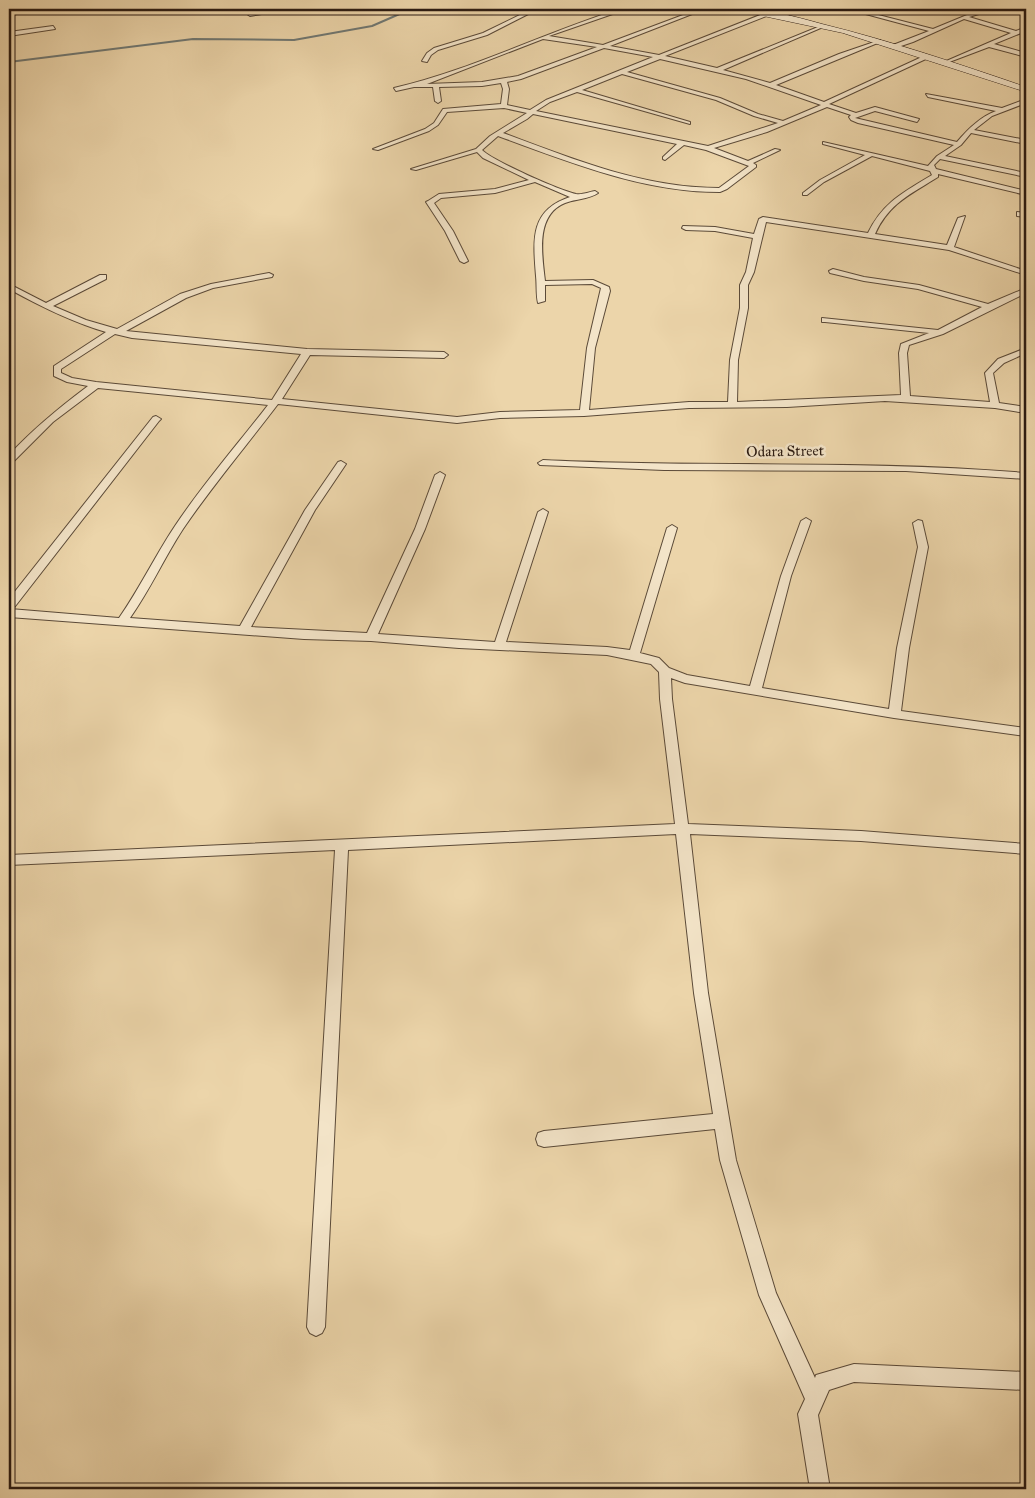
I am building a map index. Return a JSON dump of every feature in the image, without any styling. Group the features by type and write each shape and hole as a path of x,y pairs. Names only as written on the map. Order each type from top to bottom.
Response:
{"street":[{"path":"9,14 54,9"},
{"path":"143,9 146,11 176,12"},
{"path":"250,14 290,9"},
{"path":"425,62 431,51 485,34 535,9"},
{"path":"416,86 542,37 624,9"},
{"path":"396,89 416,86 504,81 519,78 704,9"},
{"path":"735,9 769,14 878,41 1026,90"},
{"path":"414,169 478,150 492,137 548,101 769,14 789,9"},
{"path":"850,9 935,31"},
{"path":"950,9 974,15"},
{"path":"895,46 935,31 964,17 994,9"},
{"path":"964,17 1022,32"},
{"path":"718,70 821,26"},
{"path":"9,34 53,28"},
{"path":"946,63 1022,32"},
{"path":"542,37 662,56 770,85 856,115"},
{"path":"770,85 841,54 878,41"},
{"path":"990,45 1026,55"},
{"path":"708,148 765,131 926,57"},
{"path":"622,72 718,99 756,115 783,123"},
{"path":"504,81 506,89 504,106"},
{"path":"436,86 438,101"},
{"path":"577,90 688,123"},
{"path":"928,95 1001,110"},
{"path":"871,235 882,212 895,201 936,176 931,166 939,157 959,144 969,131 990,115 1026,101"},
{"path":"376,149 427,130 436,124 445,110 504,106 708,148 749,163 754,168 726,188 720,190 640,181 591,168 499,134"},
{"path":"917,120 874,109 852,118 860,122 959,144"},
{"path":"969,131 1026,142"},
{"path":"825,143 1026,194"},
{"path":"665,158 682,144"},
{"path":"478,150 486,157 577,197"},
{"path":"749,163 777,150"},
{"path":"805,194 822,181 871,154"},
{"path":"939,157 1006,170 1026,176"},
{"path":"1006,170 1026,171"},
{"path":"464,261 449,231 430,202 439,196 495,191 536,180"},
{"path":"541,301 538,246 542,223 549,210 557,204 595,193"},
{"path":"950,248 962,218"},
{"path":"732,404 734,360 744,308 744,285 746,277 750,272 757,237 763,220 950,248 967,252 1026,273"},
{"path":"686,228 715,229 757,237"},
{"path":"833,271 919,287 989,307"},
{"path":"269,275 211,286 183,296 116,332 57,368 57,374 70,380 96,385 458,420 500,415 906,398 994,405 1026,410"},
{"path":"46,306 103,277"},
{"path":"541,283 593,282 605,287 605,299 591,348 584,412"},
{"path":"9,286 74,319 116,332 307,352 444,356"},
{"path":"906,398 902,353 905,344 940,332 1026,290"},
{"path":"825,320 940,332"},
{"path":"994,405 990,373 993,367 1006,358 1026,350"},
{"path":"122,622 143,591 164,548 275,402 307,352"},
{"path":"9,461 22,446 64,408 96,385"},
{"path":"9,606 156,419"},
{"name":"Odara Street","path":"543,463 612,468 878,466 982,471 1026,476"},
{"path":"243,631 310,510 341,464"},
{"path":"370,637 420,529 440,475"},
{"path":"499,646 543,512"},
{"path":"755,691 784,585 806,521"},
{"path":"894,714 903,648 923,547 918,523"},
{"path":"634,655 672,528"},
{"path":"9,613 304,635 607,651 634,655 655,661 665,671 685,679 894,714 1026,732"},
{"path":"665,671 666,699 701,993 728,1160 768,1295 815,1400"},
{"path":"9,860 682,829 861,836 1026,849"},
{"path":"316,1327 342,844"},
{"path":"544,1139 722,1122"},
{"path":"820,1489 808,1414 823,1382 854,1373 1026,1381"}],"waterway":[{"path":"9,62 193,39 294,40 372,26 411,9"}]}
